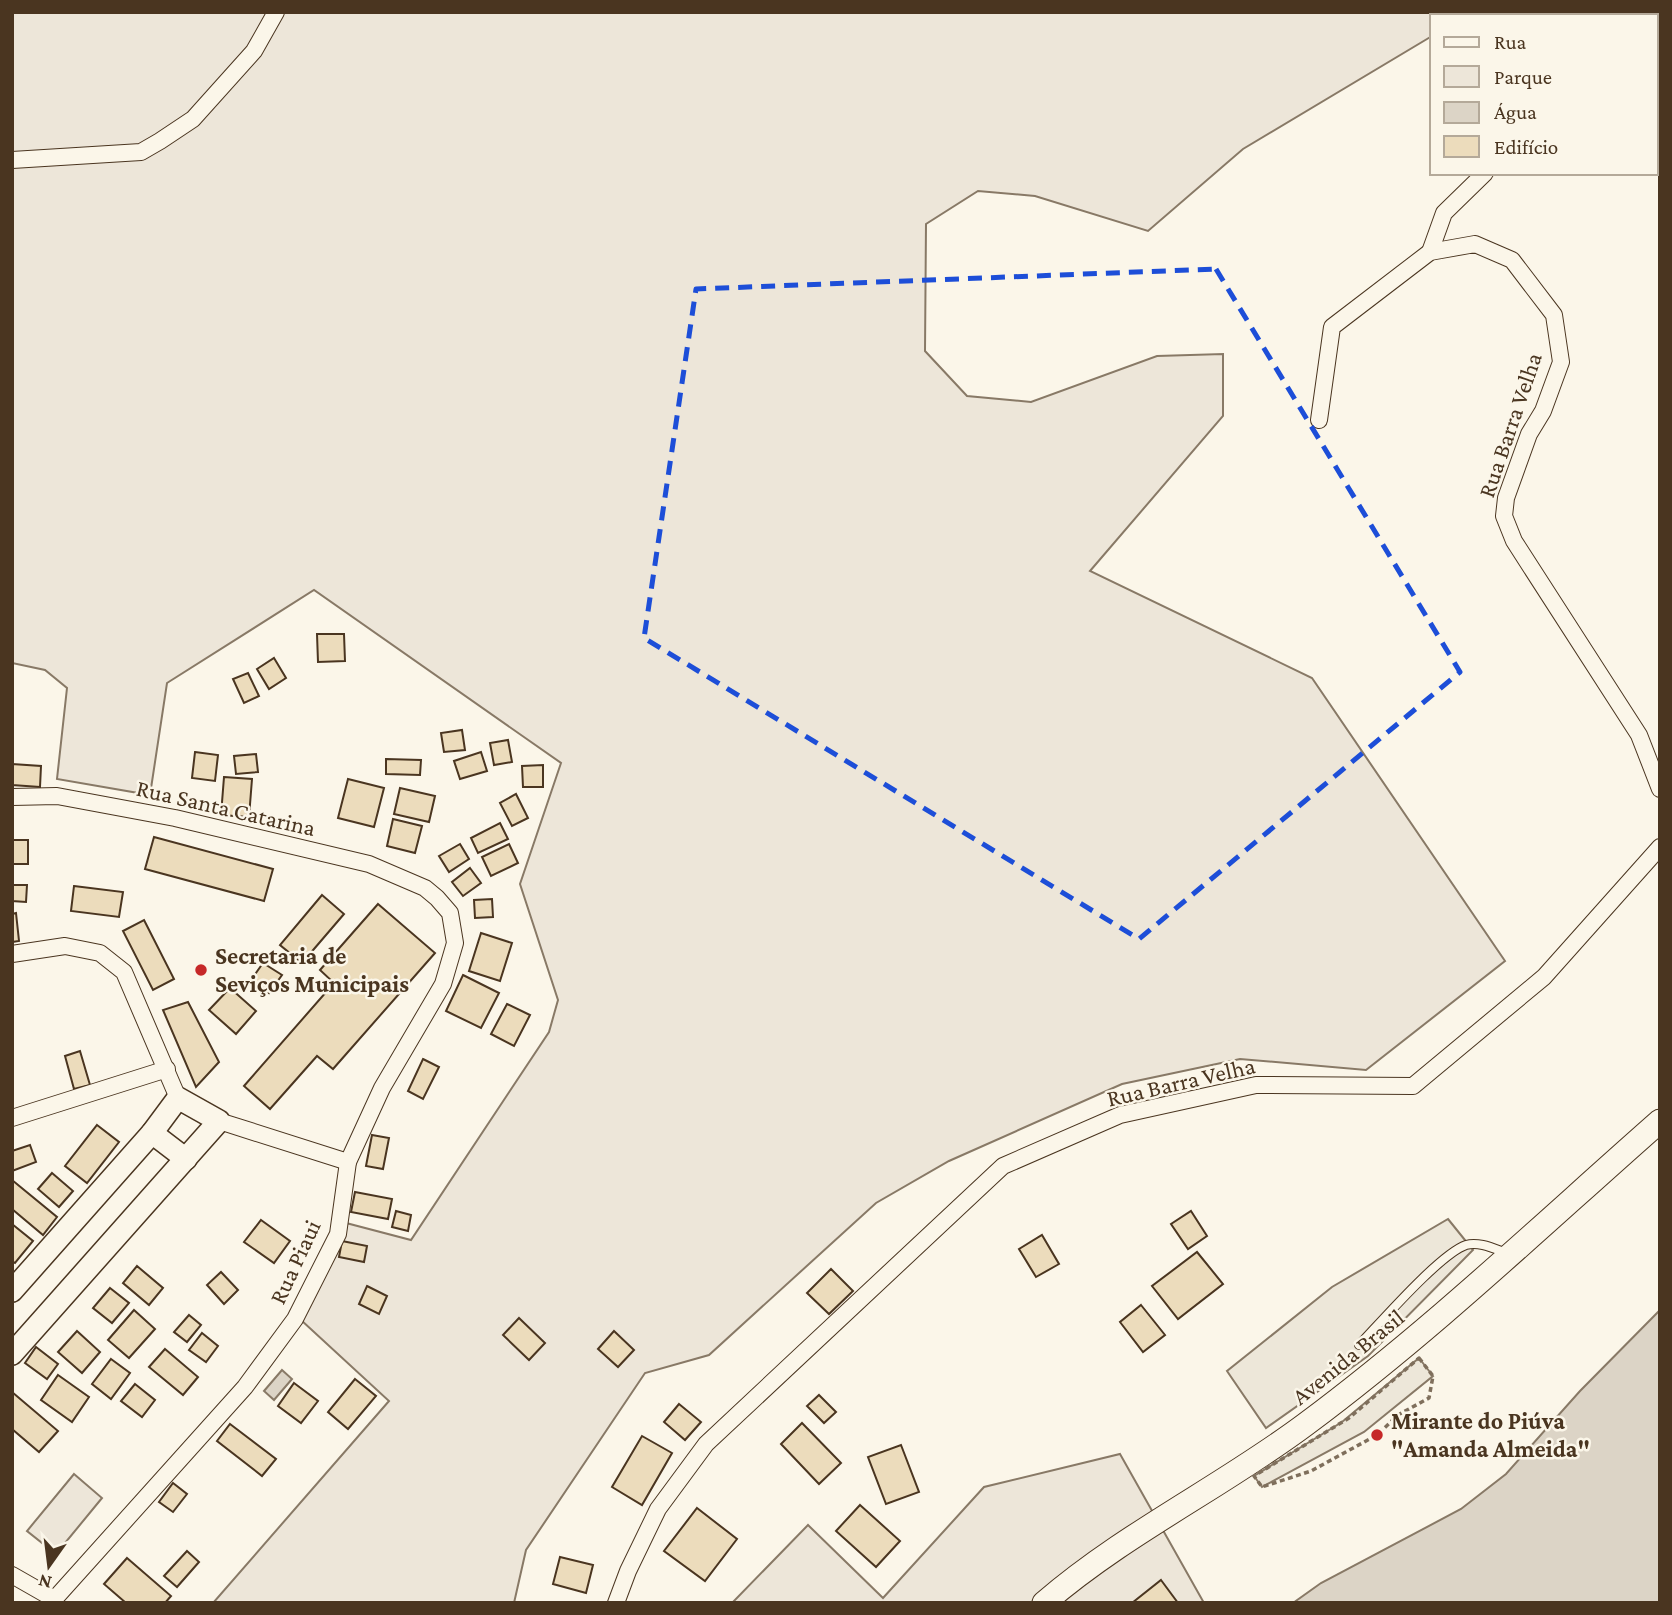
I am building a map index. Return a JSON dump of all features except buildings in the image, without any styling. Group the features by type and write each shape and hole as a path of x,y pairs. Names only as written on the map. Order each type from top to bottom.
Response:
{"main road":[{"name":"Avenida Brasil","path":"1044,1603 1138,1532 1217,1485 1304,1426 1386,1363 1660,1121"}],"street":[{"path":"12,160 141,152 193,120 254,51 276,12"},
{"path":"1430,252 1444,213 1483,175"},
{"name":"Rua Barra Velha","path":"1319,420 1332,327 1430,252 1475,244 1512,260 1554,315 1561,362 1544,411 1529,434 1506,498 1504,516 1514,541 1639,736 1660,789"},
{"name":"Rua Santa Catarina","path":"12,797 57,796 175,818 369,864 425,888"},
{"name":"Rua Barra Velha","path":"616,1603 658,1509 706,1444 1003,1166 1120,1115 1256,1085 1413,1086 1544,977 1660,847"},
{"name":"Rua Piaui","path":"53,1601 245,1387 295,1319 338,1234 348,1162 382,1088 443,984 455,943 450,913 438,898 425,888"},
{"path":"12,954 65,946 100,953 124,972 178,1098 219,1121 348,1162"},
{"path":"12,1118 167,1069"},
{"path":"12,1291 152,1133 178,1098"},
{"path":"12,1354 219,1121"},
{"path":"152,1133 186,1159"},
{"path":"12,1575 53,1601"}],"lane":[{"path":"1359,1345 1448,1255 1467,1244 1482,1245 1510,1254"}],"path":[{"path":"1254,1476 1262,1487 1311,1471 1377,1435 1398,1415 1429,1398 1433,1376 1419,1357"}],"highlighted area":[{"path":"1216,269 1460,672 1139,939 644,638 696,289"}],"green space":[{"path":"12,12 1442,12 1430,14 1430,37 1243,149 1148,231 1035,196 978,191 926,224 925,351 967,396 1031,402 1157,356 1223,354 1223,416 1090,571 1312,678 1505,961 1366,1070 1240,1059 1122,1084 949,1161 876,1203 709,1355 645,1373 526,1550 514,1603 213,1603 389,1401 301,1320 346,1223 411,1240 549,1032 558,1000 520,884 561,763 314,590 167,683 150,795 57,779 67,688 45,670 12,663"},
{"path":"1120,1454 1204,1603 732,1603 808,1525 883,1598 984,1487"},
{"path":"74,1474 102,1498 56,1554 27,1531"}],"shaded area":[{"path":"1448,1219 1473,1250 1368,1356 1266,1428 1227,1371 1332,1287"},
{"path":"1419,1358 1433,1376 1364,1432 1262,1487 1254,1476 1342,1422"}],"water":[{"path":"1660,1310 1660,1603 1293,1603 1321,1583 1461,1509 1506,1474 1580,1391"},
{"path":"282,1370 292,1379 274,1400 264,1391"}],"place":[{"name":"Secretaria de Seviços Municipais","path":"201,970"},
{"name":"Mirante do Piúva \"Amanda Almeida\"","path":"1377,1435"}]}
